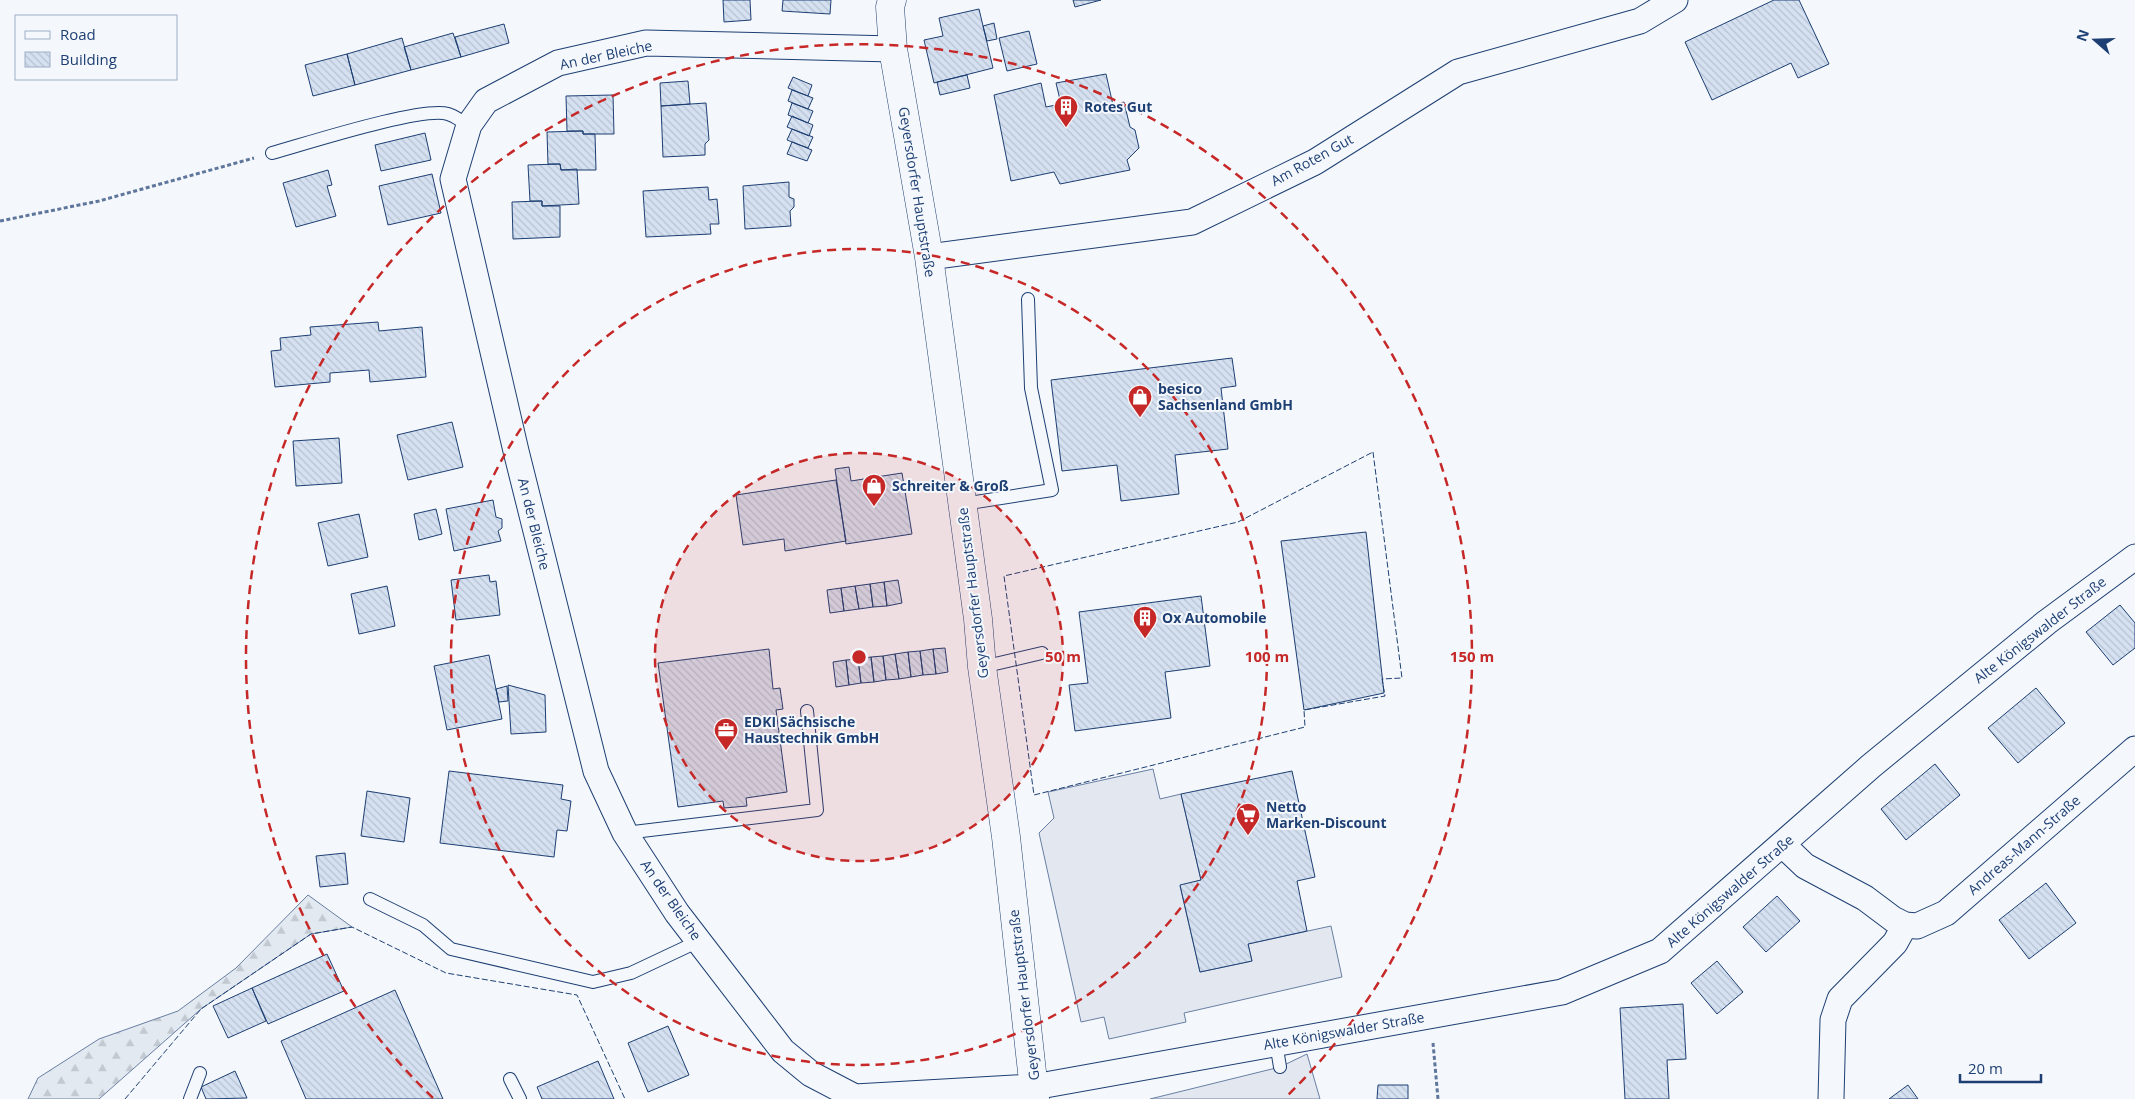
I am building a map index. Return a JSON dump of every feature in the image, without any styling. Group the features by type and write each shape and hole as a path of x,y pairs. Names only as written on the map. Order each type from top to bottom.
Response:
{"main road":[{"name":"Geyersdorfer Hauptstraße","path":"892,0 890,7 893,49 929,257 963,504 978,619 982,667 1006,838 1035,1093"}],"street":[{"name":"Am Roten Gut","path":"929,257 1192,222 1315,162 1458,72 1640,21 1675,0"},
{"name":"An der Bleiche","path":"893,49 646,44 558,63 486,101 468,125 453,179 516,450 596,771 625,833 677,913 783,1051 811,1074 852,1098 1035,1093"},
{"name":"Alte Königswalder Straße","path":"1035,1093 1278,1055 1430,1014 1562,992 1660,951 1871,766 2048,622 2135,557"},
{"name":"Andreas-Mann-Straße","path":"1905,926 1917,926 1946,913 2135,749"},
{"path":"1783,845 1805,866 1865,898 1905,926 1895,943 1840,999 1832,1020 1832,1099"}],"lane":[{"path":"272,153 384,122 426,114 448,114 468,125"},
{"path":"963,504 1052,490 1031,388 1028,299"},
{"path":"982,667 1042,654"},
{"path":"625,833 817,810 806,711"},
{"path":"370,900 423,925 450,949 593,982 631,973 699,941"},
{"path":"190,1099 200,1074"},
{"path":"510,1079 520,1099"}],"path":[{"path":"0,220 99,202 272,153"},
{"path":"1430,1014 1438,1099"}],"green space":[{"path":"308,895 352,927 311,934 201,1009 99,1099 28,1099 38,1078 99,1039 178,1011 236,968"}],"shaded area":[{"path":"1153,769 1160,799 1181,794 1201,880 1180,886 1200,972 1252,961 1248,944 1331,926 1342,977 1184,1013 1186,1022 1109,1039 1104,1017 1081,1022 1039,833 1054,818 1048,792"},
{"path":"1307,1054 1320,1099 1150,1099 1280,1067"}],"building":[{"path":"723,0 750,0 751,20 724,22"},
{"path":"783,0 831,0 830,14 782,11"},
{"path":"1073,0 1101,0 1075,7"},
{"path":"1774,0 1799,0 1829,64 1798,78 1791,63 1712,100 1685,42"},
{"path":"979,9 993,68 934,83 924,40 943,36 939,18"},
{"path":"994,23 997,39 987,41 983,26"},
{"path":"504,24 509,43 461,57 455,37"},
{"path":"1029,31 1037,64 1007,71 999,38"},
{"path":"453,33 461,57 411,70 404,47"},
{"path":"402,38 411,70 355,85 347,54"},
{"path":"347,54 355,85 313,96 305,65"},
{"name":"Rotes Gut","path":"1106,74 1113,105 1124,102 1130,127 1135,130 1139,148 1127,160 1130,170 1060,184 1054,172 1011,181 994,95 1041,83 1046,107 1061,104 1056,83"},
{"path":"967,75 970,88 940,95 937,82"},
{"path":"793,77 812,85 808,96 788,88"},
{"path":"688,81 690,104 661,106 660,83"},
{"path":"792,90 813,98 808,109 788,101"},
{"path":"613,95 614,134 583,134 583,131 567,131 566,96"},
{"path":"706,103 709,140 705,144 705,155 663,157 661,106"},
{"path":"792,103 813,111 808,123 788,115"},
{"path":"792,116 813,125 809,136 787,127"},
{"path":"792,129 813,137 808,148 787,140"},
{"path":"583,131 583,134 595,134 596,170 561,170 560,164 548,164 547,132"},
{"path":"425,133 431,160 381,171 375,145"},
{"path":"792,142 812,150 807,161 787,154"},
{"path":"560,164 561,170 577,169 579,204 542,206 542,201 530,201 528,165"},
{"path":"328,170 332,185 327,186 336,216 296,227 283,183"},
{"path":"432,174 441,213 388,225 379,186"},
{"path":"789,182 789,197 794,199 794,207 790,211 791,226 745,229 743,186"},
{"path":"708,187 709,200 717,199 719,224 710,224 711,234 646,237 643,191"},
{"path":"542,201 542,206 560,206 560,237 513,239 512,202"},
{"path":"378,322 379,331 422,327 426,377 370,382 369,370 330,373 330,382 275,387 271,351 281,350 280,338 311,335 310,327"},
{"name":"besico Sachsenland GmbH","path":"1232,358 1236,386 1221,388 1228,449 1175,455 1179,494 1121,501 1117,465 1062,471 1051,380"},
{"path":"452,422 463,467 408,480 397,435"},
{"path":"339,438 342,483 296,486 293,441"},
{"name":"Schreiter & Groß","path":"849,467 851,481 902,473 912,534 846,544 835,469"},
{"path":"836,480 846,541 785,551 784,539 743,545 736,495"},
{"path":"493,500 496,517 502,519 502,528 498,531 501,541 454,551 446,509"},
{"path":"436,509 442,534 419,540 414,514"},
{"path":"359,514 368,557 328,566 318,523"},
{"path":"1366,532 1384,693 1304,710 1281,541"},
{"path":"489,575 490,582 496,581 500,615 456,620 451,580"},
{"path":"898,580 902,603 887,606 884,582"},
{"path":"884,582 887,606 873,607 870,584"},
{"path":"870,584 873,607 859,609 855,586"},
{"path":"387,586 395,626 359,634 351,594"},
{"path":"855,586 859,609 844,611 841,588"},
{"path":"841,588 844,611 830,613 827,590"},
{"name":"Ox Automobile","path":"1201,596 1210,666 1165,672 1171,718 1075,731 1069,685 1088,683 1079,612"},
{"path":"2120,605 2135,623 2135,648 2113,665 2086,632"},
{"path":"945,648 948,672 936,674 933,649"},
{"name":"EDKI Sächsische Haustechnik GmbH","path":"769,649 773,689 780,688 783,709 776,710 787,792 746,798 747,806 724,808 723,801 678,807 658,663"},
{"path":"933,649 936,674 923,675 920,651"},
{"path":"920,651 923,675 911,677 908,652"},
{"path":"908,652 911,677 899,679 895,654"},
{"path":"895,654 899,679 886,680 883,656"},
{"path":"489,655 502,719 447,730 434,666"},
{"path":"883,656 886,680 874,682 871,657"},
{"path":"871,657 874,682 861,683 858,659"},
{"path":"858,659 861,683 849,685 846,660"},
{"path":"846,660 849,685 836,687 833,662"},
{"path":"508,685 545,695 546,732 511,734"},
{"path":"507,686 508,701 499,702 496,689"},
{"path":"2036,688 2065,723 2018,763 1988,728"},
{"path":"1935,764 1960,795 1906,840 1881,809"},
{"path":"449,771 563,785 561,799 571,801 567,831 557,830 554,857 440,843"},
{"name":"Netto Marken-Discount","path":"1292,771 1315,877 1297,881 1307,931 1248,944 1252,961 1200,972 1180,885 1201,880 1181,794"},
{"path":"367,791 410,798 404,842 361,836"},
{"path":"345,853 348,884 320,887 316,856"},
{"path":"2046,883 2076,923 2029,959 1999,920"},
{"path":"1777,896 1800,921 1766,952 1743,927"},
{"path":"327,954 344,991 268,1024 252,988"},
{"path":"1717,961 1743,992 1717,1014 1691,983"},
{"path":"252,988 266,1021 228,1038 213,1006"},
{"path":"395,990 443,1099 306,1099 281,1041"},
{"path":"1683,1004 1686,1059 1667,1060 1669,1099 1625,1099 1620,1008"},
{"path":"668,1026 689,1075 648,1092 628,1043"},
{"path":"598,1061 614,1099 542,1099 537,1087"},
{"path":"235,1071 247,1098 206,1099 201,1087"},
{"path":"1378,1085 1408,1085 1408,1099 1377,1099"},
{"path":"1908,1085 1918,1099 1889,1099"}],"fence":[{"path":"1373,452 1402,678 1382,679 1385,696 1304,710 1305,727 1034,795 1004,576 1238,522 1373,452"},
{"path":"125,1099 201,1009 311,934 352,927 446,973 577,995 625,1099"}],"place":[{"name":"Rotes Gut","path":"1066,128"},
{"name":"besico Sachsenland GmbH","path":"1140,418"},
{"name":"Schreiter & Groß","path":"874,507"},
{"name":"Ox Automobile","path":"1145,639"},
{"name":"EDKI Sächsische Haustechnik GmbH","path":"726,751"},
{"name":"Netto Marken-Discount","path":"1248,836"}]}
